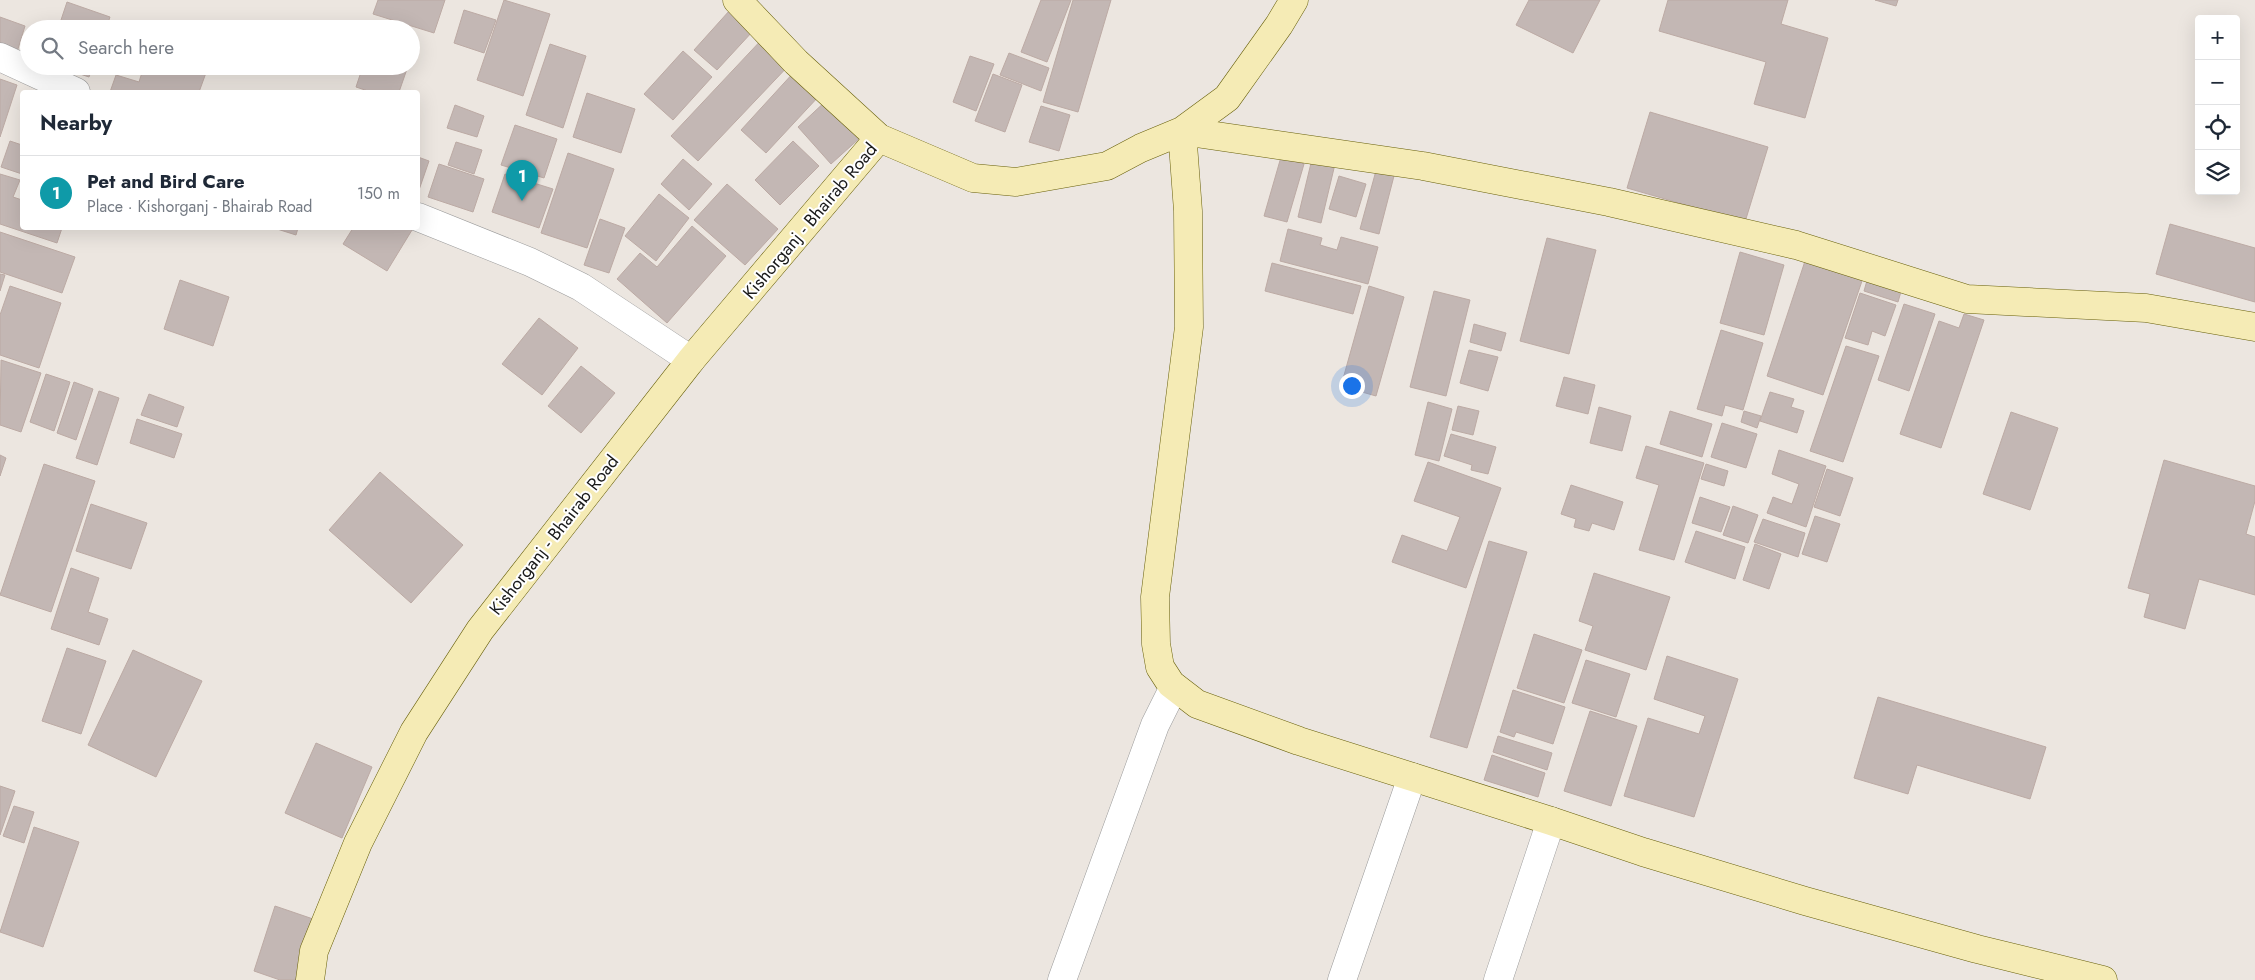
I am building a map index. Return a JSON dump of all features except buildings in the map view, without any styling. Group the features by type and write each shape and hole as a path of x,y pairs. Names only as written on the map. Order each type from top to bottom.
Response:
{"street":[{"path":"737,0 796,62 880,138 973,178 1016,182 1107,166 1141,148 1182,131 1227,98 1279,26 1294,0"},
{"path":"0,57 20,66"},
{"path":"39,75 72,90"},
{"path":"1182,131 1413,164 1609,202 1796,245 1967,298 2146,308 2255,327"},
{"path":"1182,131 1188,210 1189,327 1155,597 1156,644 1160,666 1174,687 1197,704 1299,741 1551,820 1643,852 1805,901 1978,949 2103,980"},
{"name":"Kishorganj - Bhairab Road","path":"310,980 314,952 358,843 414,732 480,630 691,360 880,138"},
{"path":"420,218 530,262 581,287 691,360"},
{"path":"1062,980 1155,725 1174,687"},
{"path":"1342,980 1412,777"},
{"path":"1498,980 1551,820"}],"place":[{"name":"Pet and Bird Care","path":"522,201"}]}
